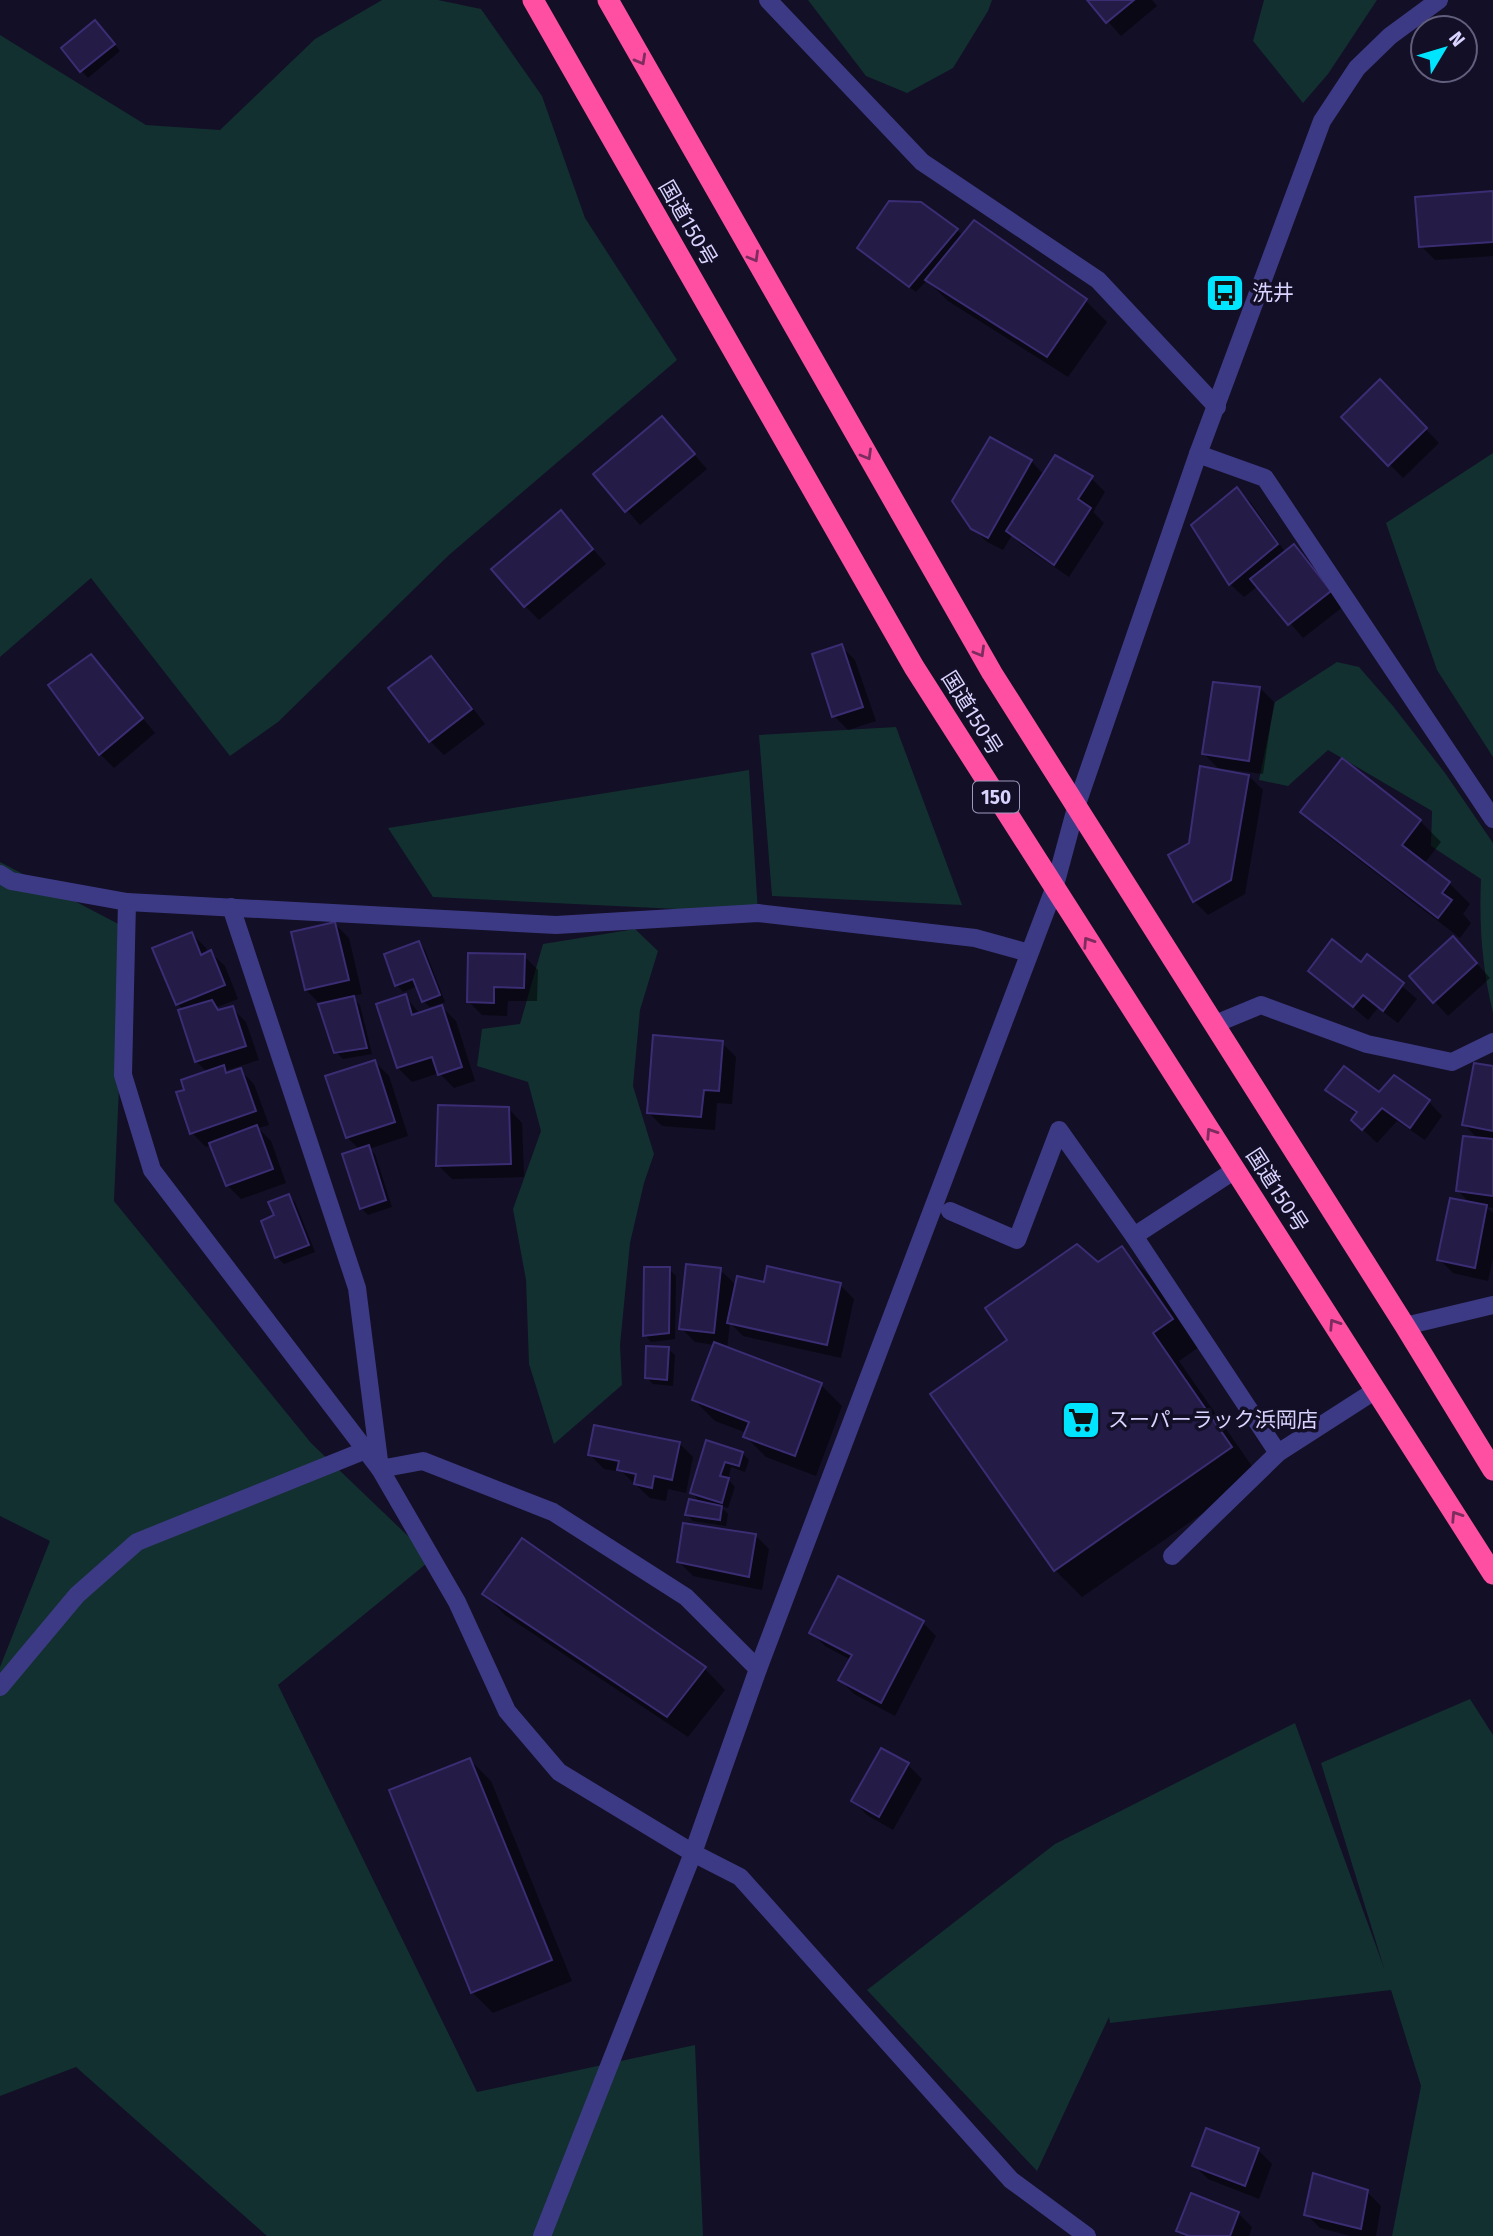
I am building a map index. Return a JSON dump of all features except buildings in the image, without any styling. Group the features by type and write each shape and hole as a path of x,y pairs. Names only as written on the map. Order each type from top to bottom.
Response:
{"highway":[{"name":"国道150号","path":"533,0 914,667 1493,1574"},
{"name":"国道150号","path":"608,0 992,673 1405,1325 1493,1470"}],"street":[{"path":"768,0 922,162 1098,280 1217,407"},
{"path":"542,2236 693,1853 758,1669 1054,889 1077,804 1198,454 1322,121 1357,68 1390,36 1439,0"},
{"path":"1198,454 1265,478 1493,819"},
{"path":"0,874 12,881 127,902 556,925 758,914 975,938 1029,953"},
{"path":"127,902 123,1075 152,1170 380,1469 457,1602 507,1711 559,1772 693,1853 740,1877 1011,2180 1087,2236"},
{"path":"231,907 357,1288 380,1469"},
{"path":"1214,1024 1261,1005 1367,1044 1452,1062 1493,1042"},
{"path":"950,1210 1017,1240 1059,1130 1134,1236 1278,1453"},
{"path":"1134,1236 1235,1170"},
{"path":"1405,1325 1493,1305"},
{"path":"1172,1556 1278,1453 1376,1390"},
{"path":"0,1687 77,1595 137,1542 366,1450"},
{"path":"380,1469 423,1461 553,1512 686,1597 758,1669"}],"green space":[{"path":"382,0 438,0 481,9 542,96 585,218 677,360 449,555 278,722 230,756 91,578 0,657 0,35 146,125 220,130 315,39"},
{"path":"808,0 992,0 953,68 907,93 866,76"},
{"path":"1264,0 1377,0 1328,74 1303,103 1253,41"},
{"path":"1493,453 1493,757 1437,670 1386,523"},
{"path":"1337,662 1359,667 1393,706 1445,773 1493,843 1493,1013 1482,946 1481,879 1431,846 1432,811 1328,750 1288,786 1259,780 1275,702"},
{"path":"896,727 962,905 772,896 759,735"},
{"path":"749,770 758,913 433,897 388,828"},
{"path":"0,862 126,928 114,1201 311,1443 432,1559 278,1685 477,2092 695,2045 703,2236 267,2236 76,2067 0,2096 0,1667 50,1541 0,1516"},
{"path":"635,929 658,951 640,1010 633,1086 654,1154 644,1183 630,1243 620,1345 622,1385 554,1444 529,1364 526,1280 513,1209 541,1131 528,1082 477,1066 482,1029 520,1024 543,944"},
{"path":"1470,1699 1493,1735 1493,2236 1392,2236 1421,2086 1391,1990 1110,2023 1109,2017 1037,2171 867,1990 1055,1844 1295,1723 1384,1968 1321,1763"}],"place":[{"name":"洗井","path":"1225,293"},
{"name":"スーパーラック浜岡店","path":"1081,1420"}]}
